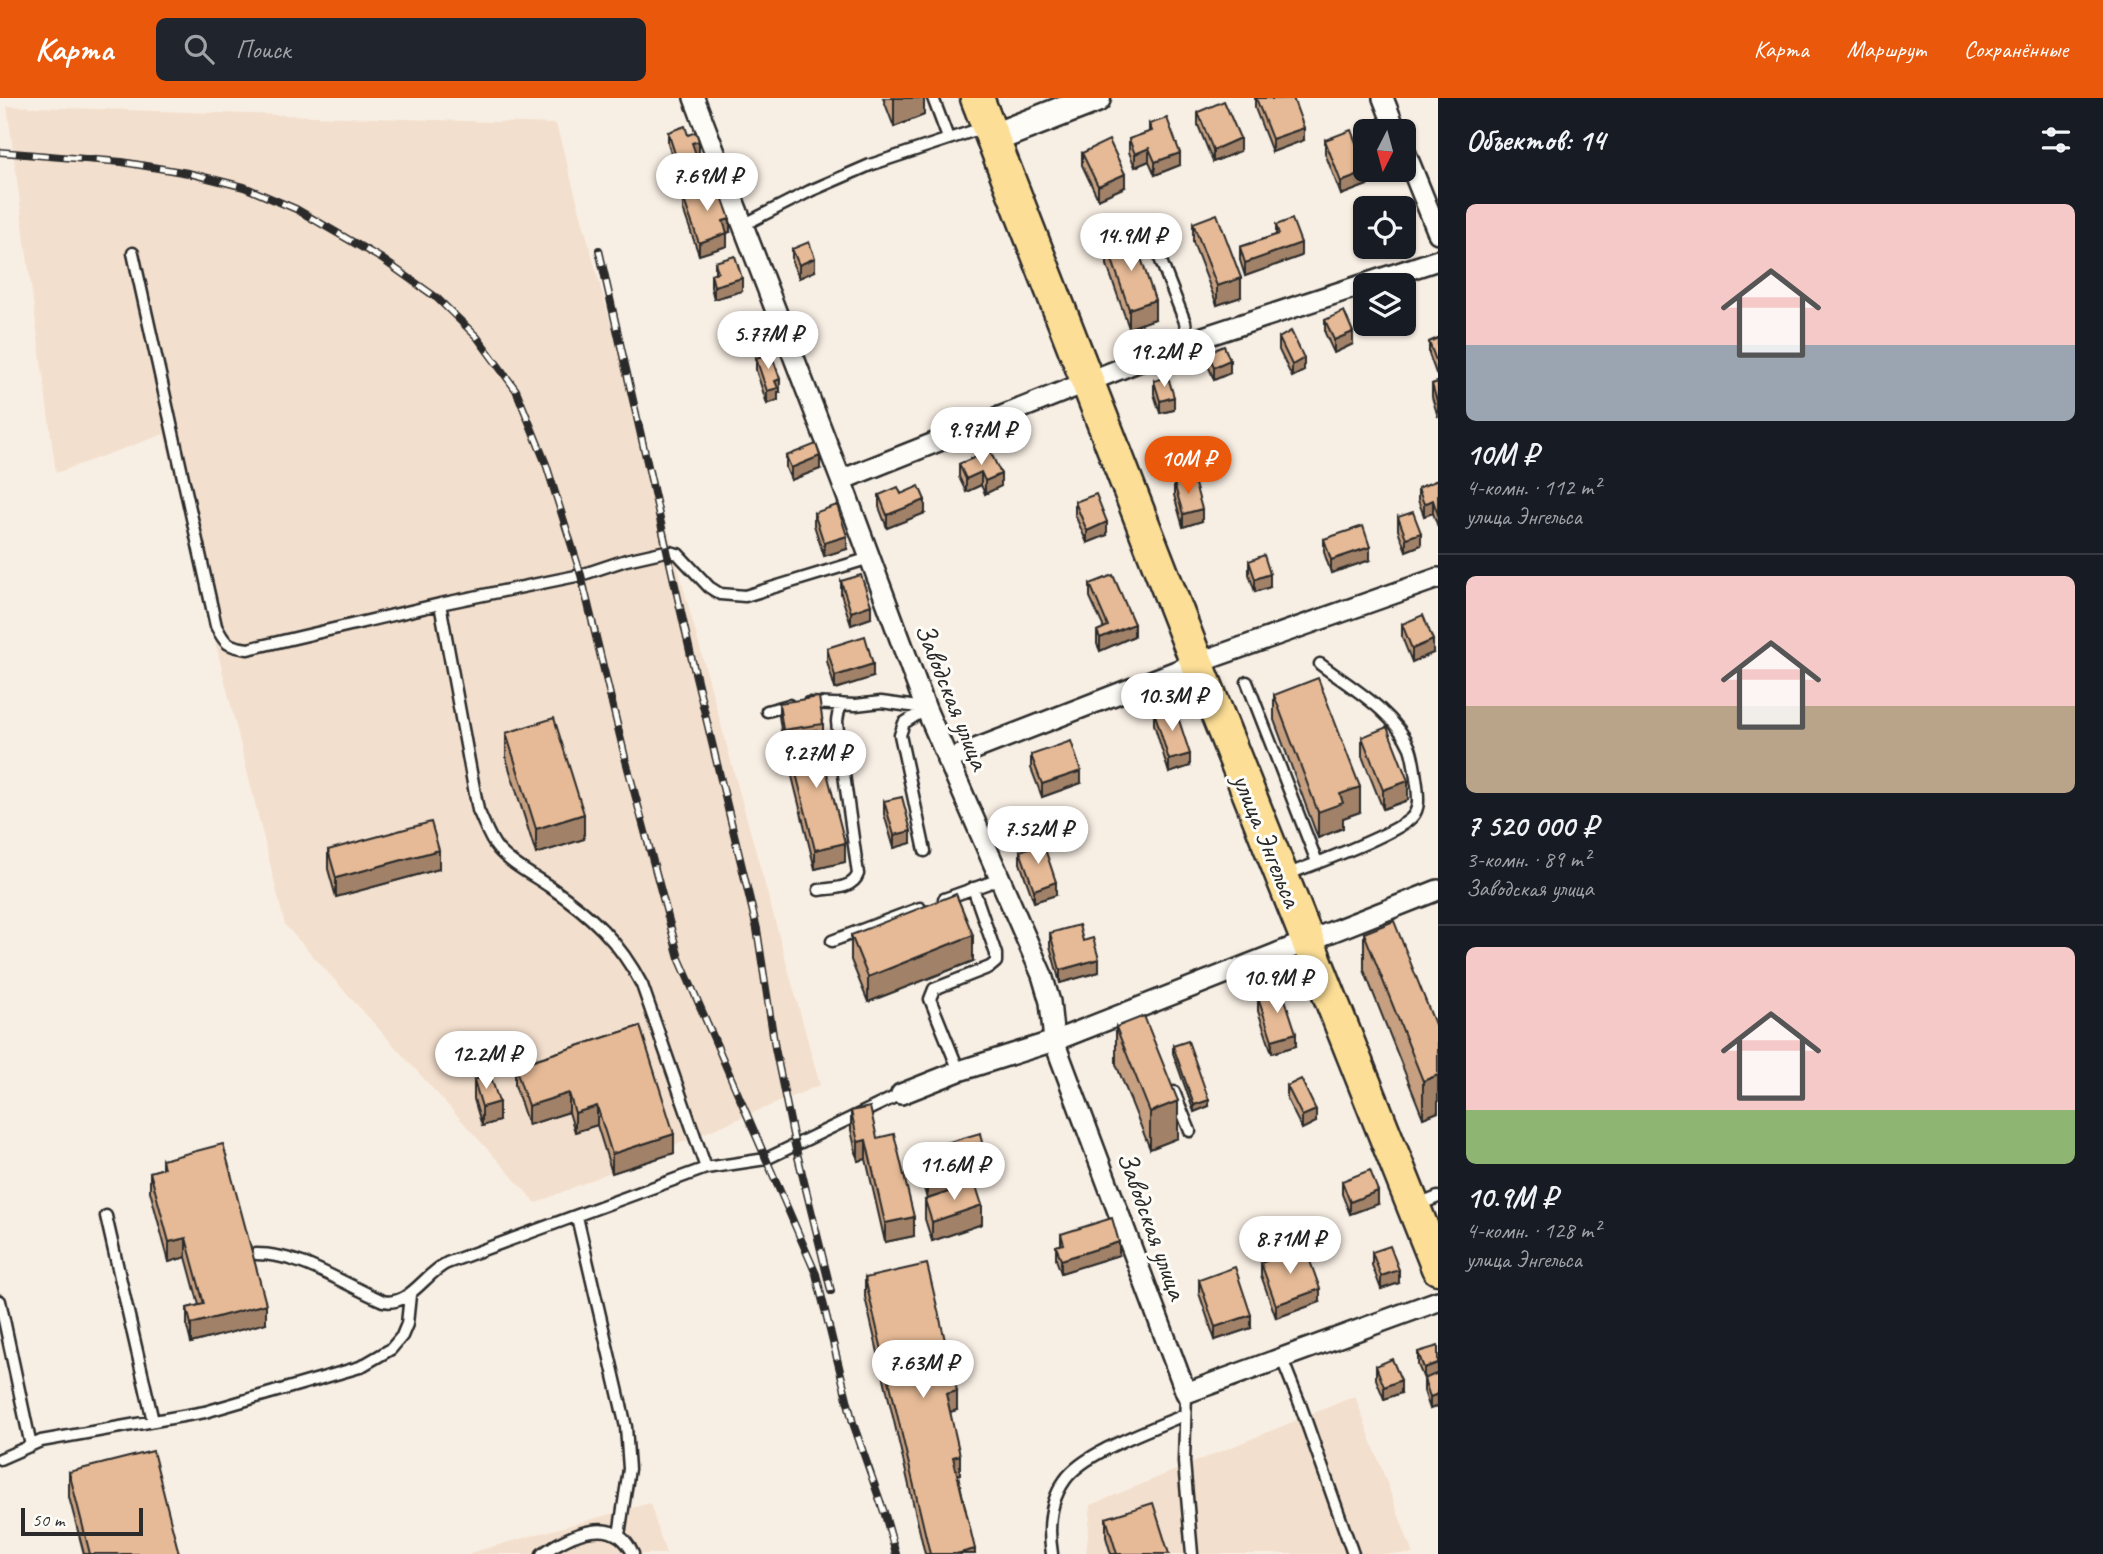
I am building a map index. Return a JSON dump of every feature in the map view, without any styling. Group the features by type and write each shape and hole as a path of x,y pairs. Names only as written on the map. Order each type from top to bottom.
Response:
{"main road":[{"path":"986,121 1096,98"},
{"name":"улица Энгельса","path":"986,121 1308,942 1426,1202 1438,1268"}],"street":[{"name":"Заводская улица","path":"694,98 926,709 1046,987 1054,1041 1186,1393"},
{"path":"1383,98 1391,119"},
{"path":"1416,179 1438,233"},
{"path":"841,480 1188,341 1438,260"},
{"path":"947,760 1197,663 1438,578"},
{"path":"901,1094 959,1071 1141,1014 1308,942 1438,890"},
{"path":"1186,1393 1438,1301"}],"lane":[{"path":"933,98 948,138"},
{"path":"743,225 810,191 870,165 948,138 986,121"},
{"path":"133,253 216,626 222,639 230,647 248,649 440,604 582,575 626,559 666,551 678,554 709,587 720,594 734,596 745,596 870,558"},
{"path":"1159,256 1185,322 1188,341"},
{"path":"440,604 478,810 487,830 496,848 590,917 628,958 642,985 706,1168"},
{"path":"1283,876 1406,823 1414,816 1418,806 1414,765 1410,748 1403,736 1380,710 1320,664"},
{"path":"1247,682 1317,862"},
{"path":"767,711 789,705 881,702 926,709"},
{"path":"818,890 851,884 856,881 858,874 838,732 840,705"},
{"path":"925,851 900,735 904,723 926,709"},
{"path":"832,941 1000,879"},
{"path":"959,1071 930,993 933,989 990,967 996,962 996,954 973,888"},
{"path":"1169,1082 1190,1131"},
{"path":"256,1254 272,1254 298,1260 383,1301 397,1301 410,1295 437,1268 706,1168 766,1159 901,1094"},
{"path":"106,1216 153,1421"},
{"path":"577,1216 626,1427 629,1469 619,1535"},
{"path":"0,1459 41,1441 205,1412 360,1367 391,1349 402,1336 407,1324 410,1295"},
{"path":"0,1301 30,1446"},
{"path":"1282,1359 1353,1554"},
{"path":"1186,1393 1184,1462 1192,1554"},
{"path":"1052,1554 1048,1529 1055,1500 1065,1479 1105,1450 1184,1415"},
{"path":"541,1554 581,1533 597,1531 619,1535 628,1542 633,1554"}],"shaded area":[{"path":"7,106 556,124 820,1085 536,1203 285,925 164,434 56,473"},
{"path":"1355,1396 1413,1554 1086,1554 1091,1505"},
{"path":"650,1503 666,1554 466,1554"}],"building":[{"path":"1256,98 1293,98 1304,128 1272,139"},
{"path":"1224,101 1240,138 1213,150 1198,112"},
{"path":"1167,118 1180,153 1155,162 1149,148 1135,154 1129,139 1152,131 1149,124"},
{"path":"685,126 688,135 696,132 699,141 692,143 698,160 679,166 668,132"},
{"path":"1351,130 1353,177 1341,182 1325,140"},
{"path":"1109,140 1125,174 1098,186 1082,153"},
{"path":"718,185 730,219 723,221 727,233 699,243 683,197"},
{"path":"1217,214 1241,278 1217,286 1193,223"},
{"path":"1292,219 1301,243 1245,263 1240,247 1279,234 1276,225"},
{"path":"1134,237 1155,300 1129,309 1107,245"},
{"path":"809,242 815,258 799,265 792,249"},
{"path":"735,256 742,278 714,286 711,274 718,272 715,262"},
{"path":"1344,311 1353,332 1334,340 1325,320"},
{"path":"1291,331 1304,358 1292,365 1279,338"},
{"path":"1438,338 1438,363 1437,363 1429,342"},
{"path":"1224,346 1230,360 1214,367 1208,352"},
{"path":"771,353 780,379 775,381 778,388 767,391 756,358"},
{"path":"1168,377 1174,397 1160,401 1154,381"},
{"path":"1438,382 1438,405 1432,384"},
{"path":"816,444 820,456 791,468 786,456"},
{"path":"990,451 1001,474 985,481 981,472 966,479 959,464"},
{"path":"1193,477 1202,509 1183,514 1174,483"},
{"path":"1438,480 1438,515 1433,500 1424,504 1418,488"},
{"path":"919,486 925,500 887,515 879,495 898,487 901,494"},
{"path":"1096,494 1107,522 1087,531 1075,502"},
{"path":"837,505 847,536 824,543 814,513"},
{"path":"1413,512 1421,533 1406,538 1398,517"},
{"path":"1363,526 1370,547 1331,560 1324,539"},
{"path":"1264,555 1270,574 1255,579 1249,561"},
{"path":"861,575 871,605 851,612 841,581"},
{"path":"1113,575 1134,624 1100,638 1097,631 1108,626 1090,584"},
{"path":"1423,615 1433,640 1412,649 1402,624"},
{"path":"865,636 873,664 835,676 827,648"},
{"path":"1318,678 1360,787 1340,794 1343,803 1318,812 1274,695"},
{"path":"819,697 823,724 783,730 779,703"},
{"path":"1174,705 1190,754 1169,760 1154,711"},
{"path":"554,718 584,814 536,829 506,733"},
{"path":"1387,727 1408,781 1383,790 1362,737"},
{"path":"816,730 845,843 815,850 787,737"},
{"path":"1071,741 1081,771 1042,784 1031,755"},
{"path":"902,797 911,831 894,835 884,801"},
{"path":"431,822 439,850 336,878 328,850"},
{"path":"1043,843 1056,882 1034,890 1020,851"},
{"path":"956,894 973,935 868,977 851,935"},
{"path":"1394,921 1438,1032 1438,1075 1423,1081 1364,933"},
{"path":"1079,925 1083,941 1093,938 1099,959 1060,970 1050,933"},
{"path":"1282,990 1296,1033 1272,1040 1258,998"},
{"path":"1144,1016 1178,1101 1150,1112 1116,1027"},
{"path":"640,1026 674,1134 612,1154 597,1106 575,1113 569,1093 528,1106 515,1066"},
{"path":"1188,1041 1209,1100 1194,1105 1173,1046"},
{"path":"490,1074 499,1102 482,1107 474,1080"},
{"path":"1301,1079 1316,1110 1302,1116 1287,1086"},
{"path":"870,1107 877,1138 894,1134 914,1217 885,1223 866,1140 858,1142 851,1111"},
{"path":"980,1133 986,1162 927,1180 919,1151"},
{"path":"223,1144 266,1304 191,1324 187,1308 204,1304 186,1238 169,1242 150,1172 164,1168 162,1160"},
{"path":"1370,1170 1378,1191 1350,1202 1342,1181"},
{"path":"975,1183 982,1205 932,1222 925,1200"},
{"path":"1112,1218 1119,1242 1061,1260 1056,1246 1064,1244 1061,1234"},
{"path":"1390,1246 1399,1270 1381,1276 1372,1252"},
{"path":"1305,1247 1320,1289 1276,1305 1261,1263"},
{"path":"927,1264 957,1391 946,1394 960,1455 953,1457 975,1549 956,1554 930,1554 865,1278"},
{"path":"1235,1267 1251,1315 1215,1327 1199,1280"},
{"path":"1438,1346 1438,1363 1424,1368 1418,1352"},
{"path":"1392,1359 1401,1380 1384,1387 1376,1366"},
{"path":"1438,1373 1438,1394 1430,1397 1424,1379"},
{"path":"153,1451 179,1554 90,1554 69,1472"},
{"path":"1153,1503 1169,1554 1117,1554 1106,1518"}],"railway":[{"path":"0,152 122,162 188,173 244,187 296,209 382,259 437,298 477,337 516,390 546,464 581,575 626,761 679,958 816,1274 853,1423 896,1554"},
{"path":"599,250 691,656 757,929 775,1048 795,1145 831,1291"}]}
